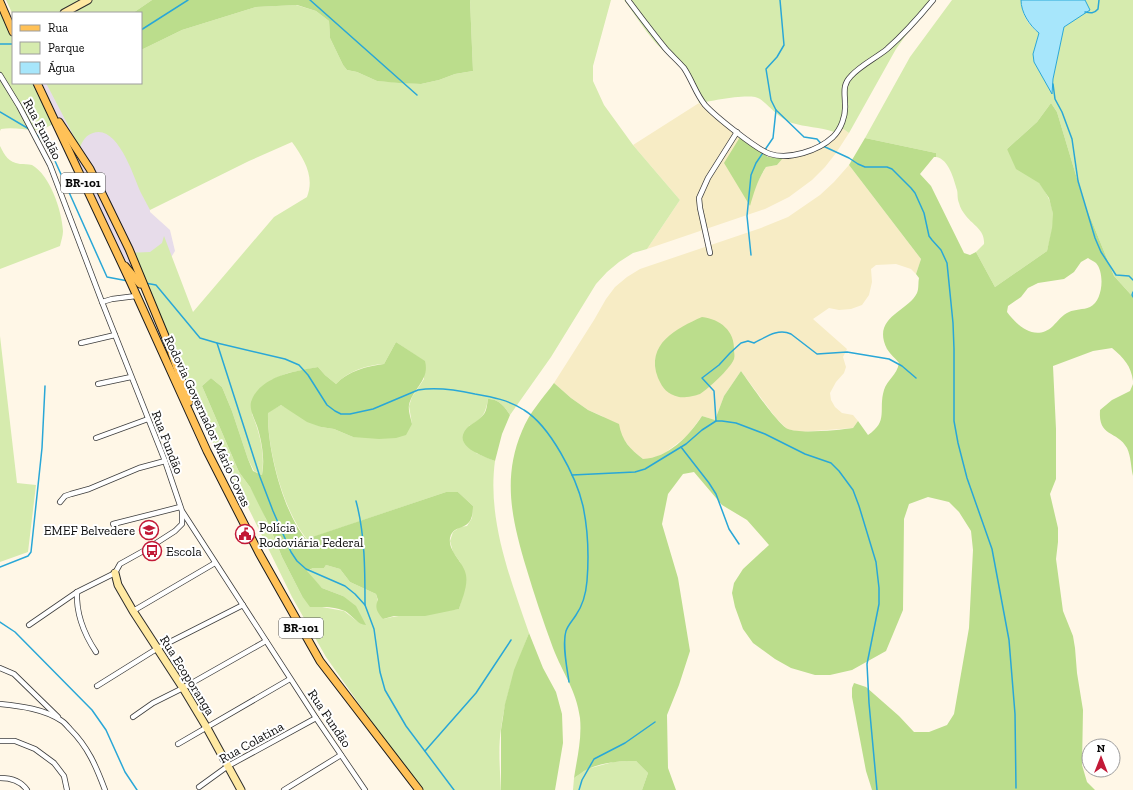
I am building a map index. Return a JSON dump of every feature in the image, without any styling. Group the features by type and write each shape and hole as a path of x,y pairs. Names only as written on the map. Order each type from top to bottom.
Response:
{"main road":[{"path":"0,2 12,30"},
{"name":"Rodovia Governador Mário Covas","path":"37,84 207,451 259,553 320,661 419,790"},
{"path":"46,103 90,169 129,249 170,348 207,451"},
{"path":"119,259 139,281 151,305"}],"street":[{"path":"66,12 88,0"},
{"path":"628,0 685,70 705,105 737,132 765,152 781,156 794,156 827,142 839,129 842,121 845,111 844,88 850,76 888,48 902,35 933,0"},
{"name":"Rua Fundão","path":"0,75 19,106 50,165 165,462 181,509 290,679 365,790"},
{"path":"710,253 699,198 708,178 737,132"},
{"path":"102,302 112,299 136,296"},
{"path":"81,343 115,335"},
{"path":"98,384 131,377"},
{"path":"96,438 148,419"},
{"path":"60,502 65,496 89,489 139,468 165,462"},
{"path":"29,625 78,592 115,573 120,564 175,531 182,524 181,509 113,524"},
{"path":"133,611 215,563"},
{"name":"Rua Ecoporanga","path":"115,573 118,585 133,611 183,688 241,790"},
{"path":"78,592 77,604 79,614 88,639 96,652"},
{"path":"97,686 158,648 243,605"},
{"path":"133,717 153,703 183,688 266,641"},
{"path":"0,668 14,674 81,740 96,765 105,790"},
{"path":"178,744 290,679"},
{"path":"0,704 15,705 47,714 62,721"},
{"name":"Rua Colatina","path":"199,787 228,766 316,718"},
{"path":"0,741 15,741 35,749 54,763 64,776 67,790"},
{"path":"284,790 342,755"},
{"path":"0,778 12,778 24,786 27,790"}],"shaded area":[{"path":"42,84 79,84 112,125 149,187 150,212 170,230 175,251 165,267 132,267 122,256"},
{"path":"699,103 740,137 758,181 766,167 777,165 783,158 800,156 827,140 839,126 849,133 825,167 812,180 789,197 765,209 647,249 680,200 633,145"},
{"path":"849,165 921,259 916,274 911,269 896,264 876,265 871,269 872,282 869,295 862,305 851,309 839,310 829,308 813,319 847,349 843,357 846,367 844,373 836,382 830,393 831,400 835,407 842,413 853,415 858,421 853,428 800,432 787,429 776,418 741,371 724,396 715,420 702,416 687,436 666,452 652,459 643,459 632,450 602,416 588,410 554,383 606,299 615,287 627,277 640,269 761,228 788,217 820,195"}],"green space":[{"path":"6,0 152,0 134,12 12,13"},
{"path":"152,0 470,0 473,71 455,74 439,80 421,84 377,81 357,72 347,70 330,38 329,21 316,11 297,5 256,7 182,30 142,50 142,12 134,12"},
{"path":"470,0 611,0 593,66 593,81 604,105 633,145 680,200 647,249 633,253 619,262 596,284 551,357 510,415 498,402 488,399 483,416 469,426 476,453 495,461 493,483 497,526 508,570 529,633 505,704 500,736 501,790 422,790 326,657 292,597 240,491 208,434 126,253 150,252 162,243 164,236 193,312 274,217 307,197 310,182 309,175 301,155 292,142 249,161 150,210 124,154 117,144 110,136 102,132 88,135 80,148 47,84 142,84 142,50 182,30 256,7 296,5 316,11 329,21 330,38 347,70 357,72 377,81 421,84 439,80 455,74 473,71","holes":["396,342 424,361 424,379 412,397 409,406 412,424 353,437 334,429 321,427 281,405 268,412 270,443 278,478 284,496 298,527 307,539 446,492 458,492 473,506 472,518 467,526 460,527 453,532 450,541 453,552 460,562 465,587 459,609 402,615 383,619 376,594 350,582 340,569 326,565 324,568 313,568 306,572 322,588 343,596 358,622 344,611 322,607 302,596 282,557 260,505 250,487 239,472 202,386 211,378 222,387 232,411 248,459 254,471 262,475 263,459 261,444 252,414 271,380 288,373 318,367 336,384 352,372 371,366 384,364"]},
{"path":"624,0 931,0 896,49 849,133 839,126 834,132 792,123 787,121 756,97 749,96 699,103 697,93 688,76 654,41"},
{"path":"952,0 1021,0 1022,9 1026,18 1032,27 1039,33 1033,54 1034,62 1052,93 1053,79 1064,27 1089,10 1085,0 1133,0 1133,297 1114,276 1084,202 1057,112 1051,103 1037,122 1007,149 1036,178 1051,204 1053,223 1047,251 995,287 976,252 984,244 983,235 961,208 957,190 948,166 941,159 936,157 936,153 865,138 910,57"},
{"path":"0,12 12,37 12,84 34,84 54,124 37,130 10,128 1,129 0,131"},
{"path":"1051,103 1057,112 1084,202 1114,276 1133,297 1133,381 1131,371 1126,363 1112,348 1093,351 1053,366 1056,429 1056,479 1050,494 1058,528 1056,559 1063,611 1073,636 1083,710 1081,778 1086,778 1087,782 1095,790 872,790 866,771 852,697 852,688 854,683 866,687 899,716 914,732 929,732 947,725 954,714 969,628 973,550 971,531 959,512 949,502 928,497 909,504 904,519 903,610 886,651 852,670 830,675 815,675 791,668 775,659 753,643 743,629 735,607 732,593 734,583 743,569 769,545 747,520 722,505 694,472 683,474 668,494 662,524 678,578 690,651 667,715 668,768 676,790 642,790 648,773 636,761 605,763 586,770 574,778 580,733 580,718 576,698 553,648 535,597 517,533 511,499 512,465 516,448 525,424 536,406 554,383 588,410 619,424 624,440 630,448 643,459 652,458 661,455 677,445 691,431 702,416 715,420 724,396 741,371 771,412 783,426 788,429 801,431 830,431 853,428 858,421 868,435 879,425 882,415 882,397 884,390 887,383 896,371 899,363 887,349 883,338 884,329 887,322 912,300 917,293 919,278 916,274 921,259 849,165 865,138 936,153 936,157 934,157 920,174 931,186 964,253 970,255 976,252 995,287 1047,251 1052,228 1053,214 1049,198 1039,183 1016,169 1007,149 1037,122","holes":["1088,258 1096,263 1101,273 1101,286 1098,299 1090,307 1074,310 1062,316 1047,331 1040,333 1028,331 1016,323 1007,312 1008,306 1021,297 1028,288 1038,283 1064,279 1074,272 1081,262"]},
{"path":"740,137 768,157 783,158 777,165 766,167 758,181 750,206 724,163"},
{"path":"0,146 5,156 10,160 20,164 32,165 44,177 54,194 63,231 60,246 0,269"},
{"path":"702,317 715,320 729,332 734,343 734,359 724,373 700,394 684,397 675,396 666,390 658,378 655,366 656,356 666,339 674,332"},
{"path":"0,336 17,483 36,485 28,552 0,562"},
{"path":"396,342 425,361 426,368 423,379 409,405 412,424 406,435 396,438 379,439 353,437 334,429 321,427 307,422 281,405 268,413 270,444 278,479 290,513 306,539 446,492 458,492 473,506 470,521 455,530 450,538 451,548 465,570 466,575 465,588 459,609 425,616 394,616 383,619 377,610 376,606 378,600 376,594 350,582 340,569 326,565 324,568 313,568 307,571 322,588 343,596 356,606 366,625 363,625 341,609 310,607 302,596 282,557 268,523 250,487 239,472 202,386 211,378 222,387 253,471 262,475 262,446 251,405 253,397 258,390 273,379 282,375 318,367 336,384 352,372 371,366 384,364"},
{"path":"1133,384 1133,476 1127,448 1123,442 1105,430 1100,419 1100,410 1112,400 1130,391"},
{"path":"488,399 498,402 510,415 502,434 495,461 470,449 463,440 463,434 467,428 485,412"},
{"path":"529,633 543,668 556,692 562,714 563,743 555,790 501,790 501,730 505,704 514,670"},
{"path":"636,761 648,773 642,790 573,790 574,778 587,769 613,762"}],"water":[{"path":"1021,0 1085,0 1090,10 1064,27 1053,79 1052,94 1034,62 1033,54 1039,33 1026,18 1022,9"}],"waterway":[{"path":"142,29 188,0"},
{"path":"310,0 417,95"},
{"path":"780,0 784,45 777,57 766,69 771,100 776,110 804,137 817,139 823,146 865,167 887,167 892,169 915,193 924,213 929,236 941,250 947,263 953,323 954,421 967,478 992,549 1009,640 1015,714 1016,788"},
{"path":"1085,12 1095,12 1098,9 1099,0"},
{"path":"0,44 12,44"},
{"path":"1053,84 1055,99 1062,112 1072,139 1078,181 1095,238 1101,252 1116,275 1129,276 1133,280"},
{"path":"751,255 747,216 751,175 756,163 773,138 776,110"},
{"path":"0,112 29,129"},
{"path":"36,134 45,142 51,152 107,277 128,281"},
{"path":"145,283 156,285 200,338 285,359 299,365 308,375 327,405 341,414 350,414 373,409 418,390 447,389 500,399 524,410 534,417 552,439 568,467 580,494 586,524 588,543 586,590 581,607 566,631 564,642 569,682"},
{"path":"1133,292 1133,297"},
{"path":"716,421 714,391 702,378 719,365 741,343 748,341 754,343 768,336 781,332 791,334 817,354 847,352 889,359 902,366 916,378"},
{"path":"217,343 260,477 291,552 297,561 306,569 345,586 365,605 374,629 380,672 385,690 406,726 454,790"},
{"path":"0,567 28,556 31,552 42,448 45,386"},
{"path":"572,475 635,472 645,469 686,444 702,430 716,421 736,423 765,434 805,454 831,463 839,471 853,490 876,562 879,604 867,664 877,790"},
{"path":"681,447 716,494 729,529 739,544"},
{"path":"356,501 363,539 365,605"},
{"path":"0,622 15,632 92,710 106,730 125,772 137,790"},
{"path":"425,751 476,693 511,640"},
{"path":"579,790 582,780 594,759 625,743 655,722"}],"place":[{"name":"EMEF Belvedere","path":"149,530"},
{"name":"Polícia Rodoviária Federal","path":"245,534"},
{"name":"Escola","path":"152,551"}]}
